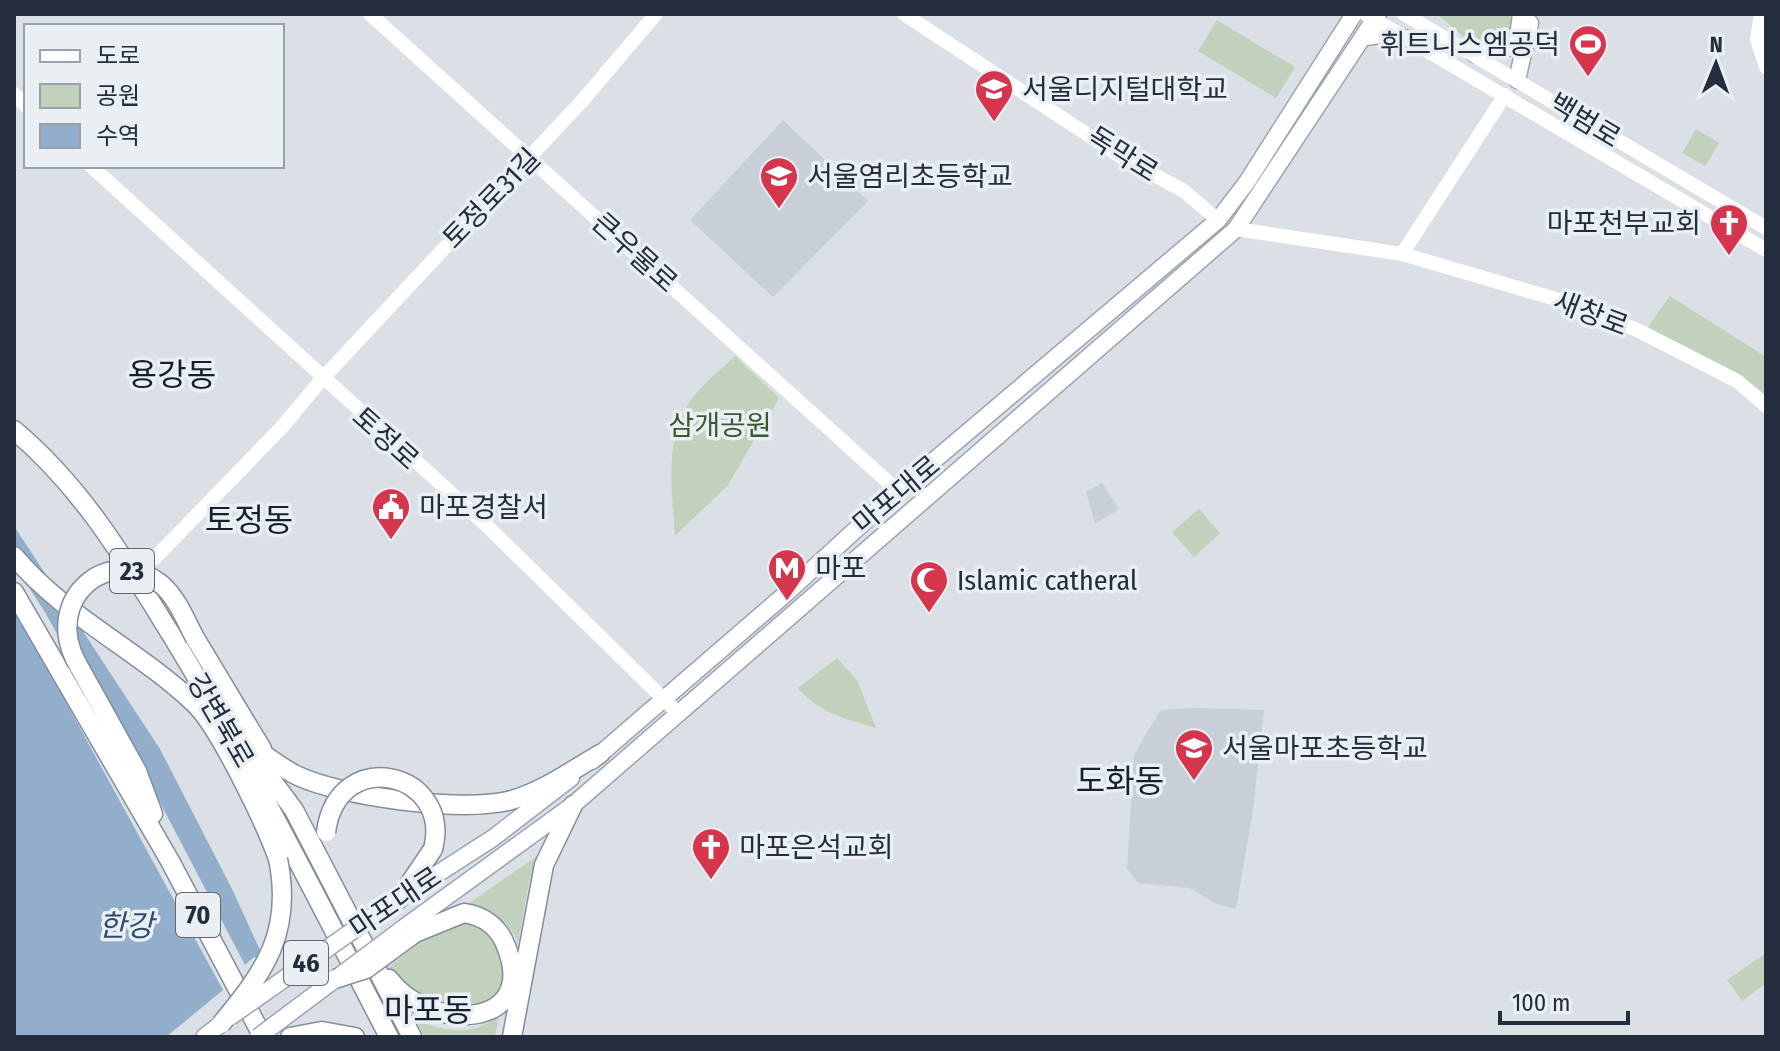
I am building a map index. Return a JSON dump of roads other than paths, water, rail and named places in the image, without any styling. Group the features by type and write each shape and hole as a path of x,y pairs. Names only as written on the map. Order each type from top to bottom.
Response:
{"highway":[{"name":"강변북로","path":"14,430 53,464 97,517 235,734 389,1037"},
{"path":"14,556 50,594 182,692 207,719 267,828 278,859 283,889 278,935 256,982 221,1024"},
{"path":"170,861 137,771 69,649 65,625 72,602 86,584 107,574 129,572 163,586 256,742 267,754"},
{"path":"14,592 170,861"},
{"path":"235,734 295,775 352,794 462,804 519,797 600,754"},
{"path":"235,734 294,810 335,885"},
{"path":"335,885 326,832 335,802 347,789 370,777 393,778 414,789 429,807 436,829 433,849 396,901"},
{"path":"512,1037 544,865 573,805"},
{"name":"70","path":"170,861 226,968"},
{"name":"46","path":"335,885 412,1037"},
{"path":"335,979 366,969 412,929 464,913 490,923 503,938 511,959 512,973 505,996 479,1015 438,1014 401,992 379,968"},
{"path":"503,1037 521,952 533,917"},
{"path":"226,968 261,1037"},
{"path":"226,968 277,1037"},
{"path":"290,1037 322,1031 355,1037"}],"main road":[{"name":"큰우물로","path":"370,14 898,491"},
{"name":"토정로31길","path":"155,558 283,426 322,379 529,157 656,14"},
{"name":"독막로","path":"904,14 1123,158 1184,191 1218,220"},
{"name":"백범로","path":"1404,14 1766,228"},
{"path":"1474,54 1513,47 1518,38 1521,14"},
{"path":"1517,80 1532,14"},
{"path":"1761,14 1757,39 1766,67"},
{"name":"마포대로","path":"412,929 573,805 1236,229 1376,16"},
{"name":"백범로","path":"1376,16 1766,250"},
{"path":"1348,18 1376,16"},
{"name":"마포대로","path":"221,1024 396,901 493,838 600,754 771,607 898,491 1218,220 1247,182 1348,18"},
{"path":"1766,23 1766,40"},
{"path":"1365,37 1381,35 1410,39"},
{"path":"1402,254 1505,95"},
{"name":"토정로","path":"93,168 485,524 678,713"},
{"path":"1679,199 1689,198 1694,192 1689,182"},
{"name":"새창로","path":"1236,229 1402,254 1573,304 1624,325 1737,381 1766,406"},
{"path":"261,1037 335,979"},
{"name":"46","path":"204,1037 221,1024"}],"water":[{"name":"한강","path":"14,526 160,749 232,889 300,1037 14,1037"}],"place":[{"name":"휘트니스엠공덕","path":"1588,78"},
{"name":"서울디지털대학교","path":"994,123"},
{"name":"서울염리초등학교","path":"779,210"},
{"name":"마포천부교회","path":"1729,257"},
{"name":"마포경찰서","path":"391,541"},
{"name":"마포","path":"787,602"},
{"name":"Islamic catheral","path":"929,614"},
{"name":"서울마포초등학교","path":"1194,782"},
{"name":"마포은석교회","path":"711,881"}],"district":[{"name":"용강동","path":"172,375"},
{"name":"토정동","path":"249,520"},
{"name":"도화동","path":"1120,781"},
{"name":"마포동","path":"428,1010"}],"park label":[{"name":"삼개공원","path":"720,425"}]}
